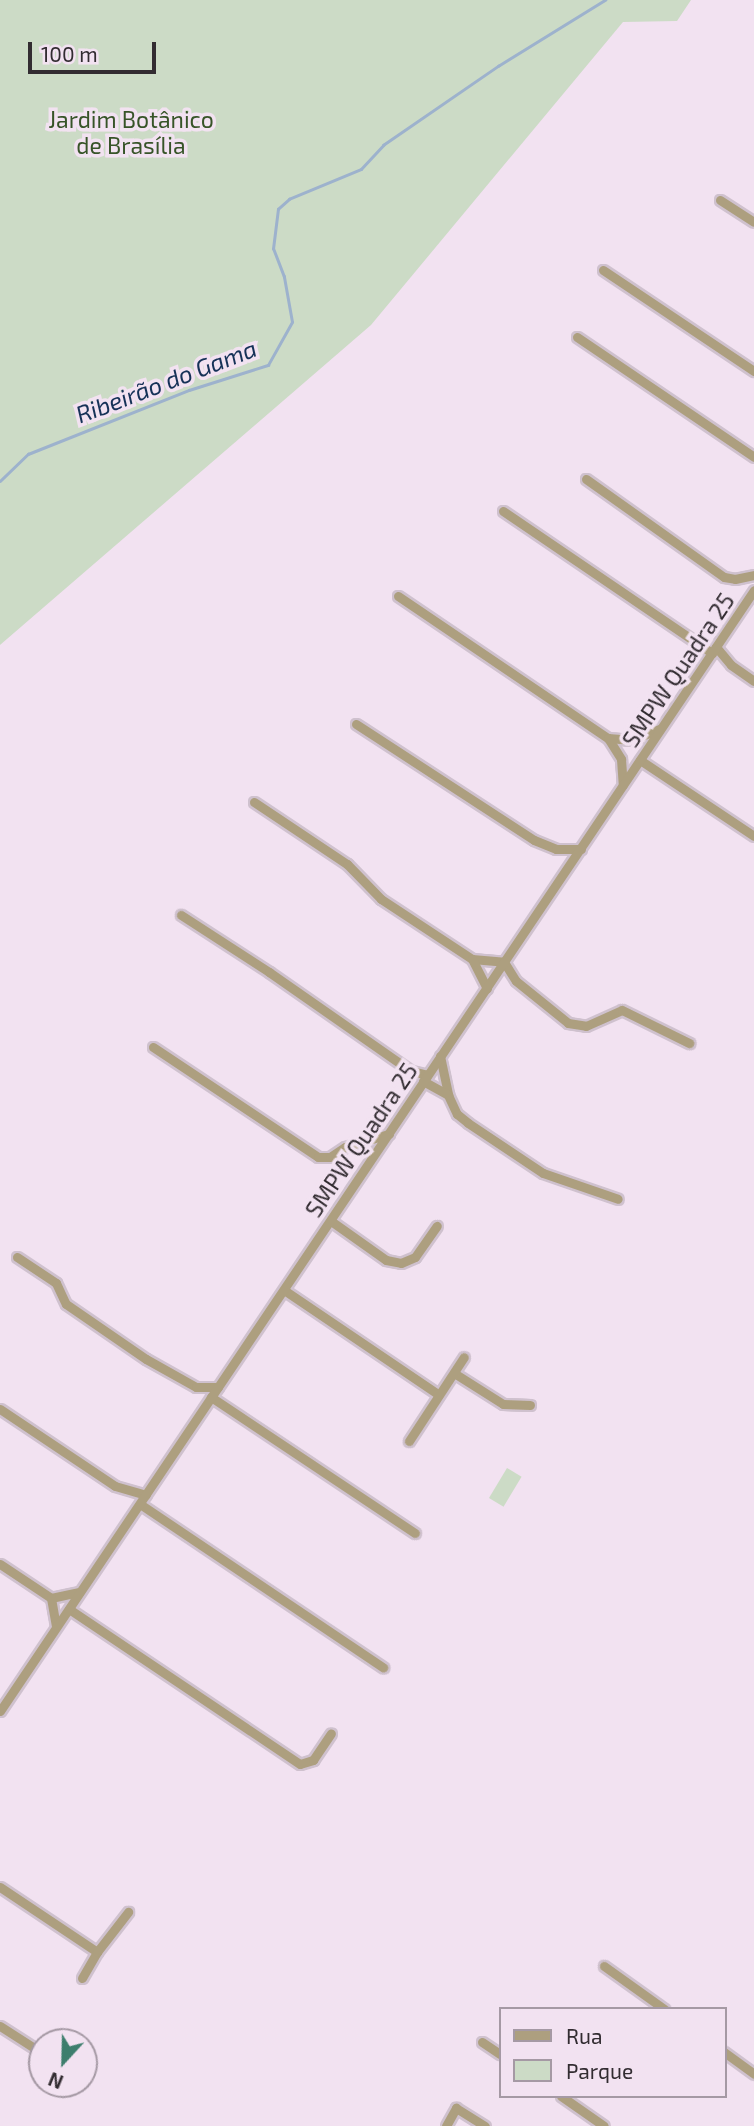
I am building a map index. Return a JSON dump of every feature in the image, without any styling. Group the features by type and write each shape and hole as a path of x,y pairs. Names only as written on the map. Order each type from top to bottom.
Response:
{"street":[{"path":"720,200 754,222"},
{"path":"603,270 754,371"},
{"path":"576,337 754,457"},
{"path":"586,479 724,577 735,579 754,575"},
{"path":"503,510 754,681"},
{"name":"SMPW Quadra 25","path":"1,1708 754,590"},
{"path":"398,596 607,738 621,759 623,786"},
{"path":"712,653 730,665"},
{"path":"356,724 534,840 556,849 580,849"},
{"path":"607,738 632,740 662,728"},
{"path":"640,760 754,836"},
{"path":"254,802 347,864 381,898 472,959 504,962 516,981 574,1026 586,1026 622,1010 690,1043"},
{"path":"181,915 448,1095"},
{"path":"472,959 487,988"},
{"path":"153,1048 318,1157 330,1157 345,1147 389,1134"},
{"path":"440,1056 448,1095 461,1118 534,1168 574,1186 618,1199"},
{"path":"331,1220 394,1262 415,1257 437,1226"},
{"path":"17,1257 56,1283 66,1304 146,1359 196,1388 218,1387"},
{"path":"284,1290 439,1395"},
{"path":"409,1441 464,1357"},
{"path":"454,1373 507,1405 530,1405"},
{"path":"196,1388 205,1406"},
{"path":"211,1397 415,1533"},
{"path":"0,1409 115,1486 143,1500 383,1667"},
{"path":"0,1564 51,1598 79,1592"},
{"path":"51,1598 56,1627"},
{"path":"69,1609 300,1764 313,1760 331,1733"},
{"path":"0,1887 97,1952"},
{"path":"82,1978 97,1952 128,1912"},
{"path":"604,1966 661,2007"},
{"path":"0,2026 28,2044"},
{"path":"482,2042 498,2053"},
{"path":"726,2053 754,2074"},
{"path":"564,2098 604,2126"},
{"path":"446,2126 456,2108 485,2126"}],"green space":[{"name":"Jardim Botânico de Brasília","path":"0,0 691,0 677,21 623,22 371,325 0,645"},
{"path":"507,1468 522,1477 504,1507 489,1498"}],"waterway":[{"name":"Ribeirão do Gama","path":"0,481 28,454 189,390 268,365 292,322 284,277 273,249 278,209 289,199 361,169 383,145 498,66 605,0"}]}
